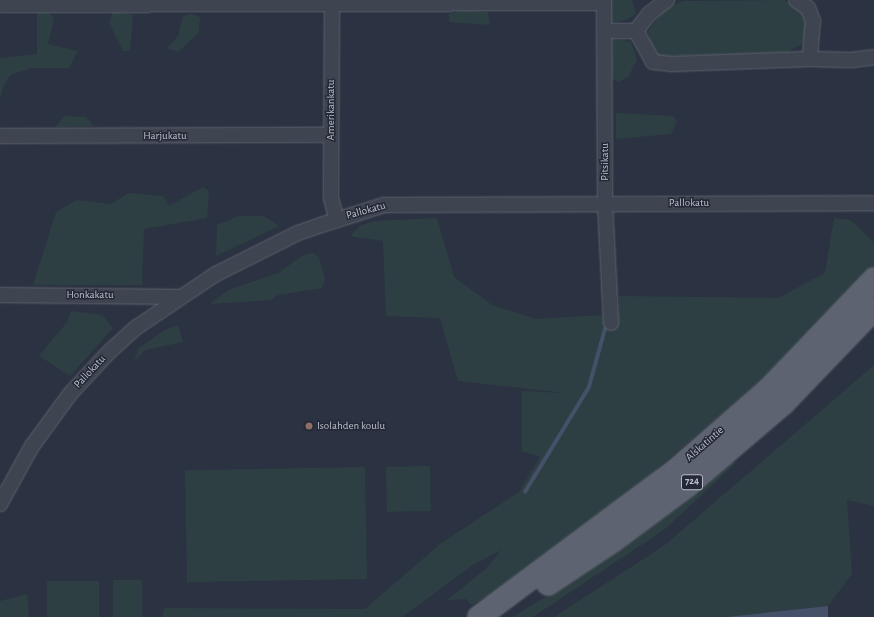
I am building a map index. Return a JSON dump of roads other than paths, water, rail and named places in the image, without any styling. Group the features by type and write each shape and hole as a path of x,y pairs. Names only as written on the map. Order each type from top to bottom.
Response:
{"main road":[{"name":"Alskatintie","path":"479,617 676,470 770,388 874,279"},
{"name":"Alskatintie","path":"482,617 540,589 613,541 688,485 783,404 874,309"}],"street":[{"path":"636,31 649,14 667,0"},
{"path":"796,0 808,8 813,22 810,59"},
{"path":"0,5 604,1"},
{"name":"Pitsikatu","path":"604,1 605,203 611,323"},
{"name":"Amerikankatu","path":"332,2 331,198 337,220"},
{"path":"604,32 636,31"},
{"path":"636,31 653,62 671,64 810,59 851,60 874,57"},
{"name":"Harjukatu","path":"0,136 331,135"},
{"name":"Pallokatu","path":"0,504 32,446 70,394 108,352 137,327 179,297 216,274 298,233 384,205 874,203"},
{"name":"Honkakatu","path":"0,295 179,297"}],"water":[{"path":"828,606 828,617 726,617 735,616"}],"waterway":[{"path":"525,492 589,387 605,329"}],"place":[{"name":"Isolahden koulu","path":"309,426"}]}
